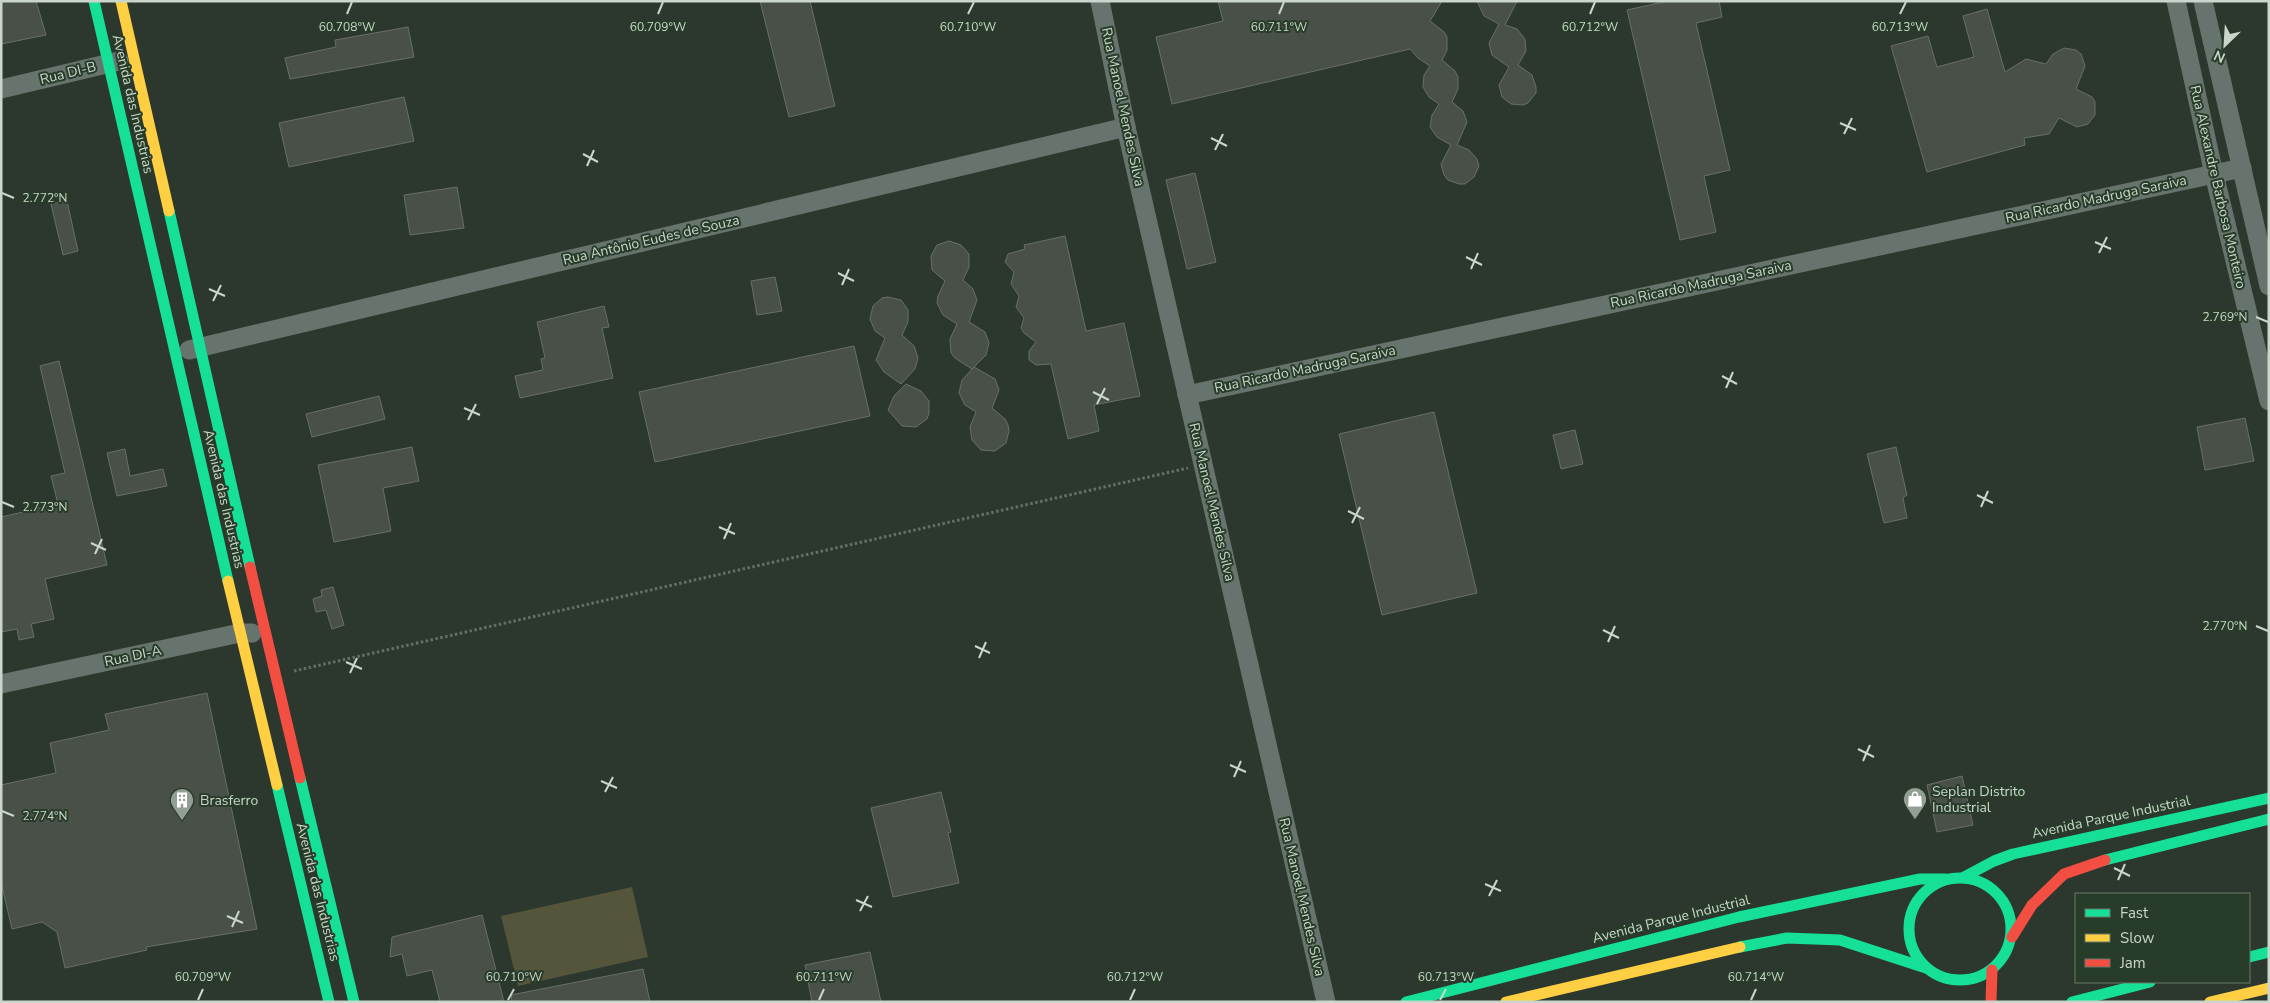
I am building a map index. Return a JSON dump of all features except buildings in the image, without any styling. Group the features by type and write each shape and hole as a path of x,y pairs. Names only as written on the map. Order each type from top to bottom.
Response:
{"main road":[{"name":"Avenida das Industrias","path":"94,1 240,633 324,929 354,1002"},
{"name":"Avenida das Industrias","path":"121,1 275,675 324,929 329,1002"},
{"name":"Avenida Parque Industrial","path":"1964,877 1994,861 2014,854 2269,798"},
{"path":"2012,937 2011,920 2006,904 1988,886 1980,881 1964,877 1946,879 1932,886 1920,896 1912,910 1909,925 1910,941 1916,955 1926,968 1941,976 1957,980 1981,976 1992,970 2008,950 2012,937 2032,905 2064,874 2122,854 2269,819"},
{"name":"Avenida Parque Industrial","path":"1506,1002 1673,948 1740,917 1920,879 1946,879"},
{"name":"Avenida Parque Industrial","path":"1406,1002 1673,948 1744,946 1787,938 1840,940 1926,968"},
{"path":"2250,957 2269,952"},
{"path":"1991,1002 1992,970"},
{"path":"1957,980 1964,995"},
{"path":"2072,1002 2146,983"},
{"path":"2210,1002 2269,988"}],"street":[{"name":"Rua Manoel Mendes Silva","path":"1100,1 1126,127 1326,1002"},
{"name":"Rua Alexandre Barbosa Monteiro","path":"2176,1 2214,174 2269,401"},
{"name":"Rua Alexandre Barbosa Monteiro","path":"2204,1 2269,286"},
{"name":"Rua DI-B","path":"1,89 135,57"},
{"name":"Rua Antônio Eudes de Souza","path":"175,353 1126,127"},
{"name":"Rua Ricardo Madruga Saraiva","path":"1187,395 2242,168"},
{"name":"Rua DI-A","path":"1,684 240,633 266,632"}],"path":[{"path":"275,675 1203,465"}],"green space":[{"path":"632,887 648,957 518,986 501,916"}],"traffic: fast":[{"path":"94,1 228,581"},
{"path":"169,211 250,567"},
{"path":"300,778 354,1002"},
{"path":"277,785 329,1002"},
{"path":"1964,877 1994,861 2013,854 2269,798"},
{"path":"2105,860 2269,819"},
{"path":"1960,878 1980,882 1996,893 2007,909 2011,929 2007,949 1996,965 1980,976 1960,980 1940,976 1924,965 1913,949 1909,929 1913,909 1924,893 1940,882 1960,878"},
{"path":"1406,1002 1739,917 1920,879 1946,879"},
{"path":"1740,947 1787,938 1840,940 1926,968"},
{"path":"2250,957 2269,952"},
{"path":"2072,1002 2146,983"}],"traffic: slow":[{"path":"121,1 169,211"},
{"path":"228,581 277,785"},
{"path":"1506,1002 1740,947"},
{"path":"2210,1002 2269,988"}],"traffic: jam":[{"path":"250,567 300,778"},
{"path":"2012,937 2032,905 2064,874 2105,860"},
{"path":"1991,1002 1992,970"}],"place":[{"name":"Seplan Distrito Industrial","path":"1915,820"},
{"name":"Brasferro","path":"182,821"}]}
